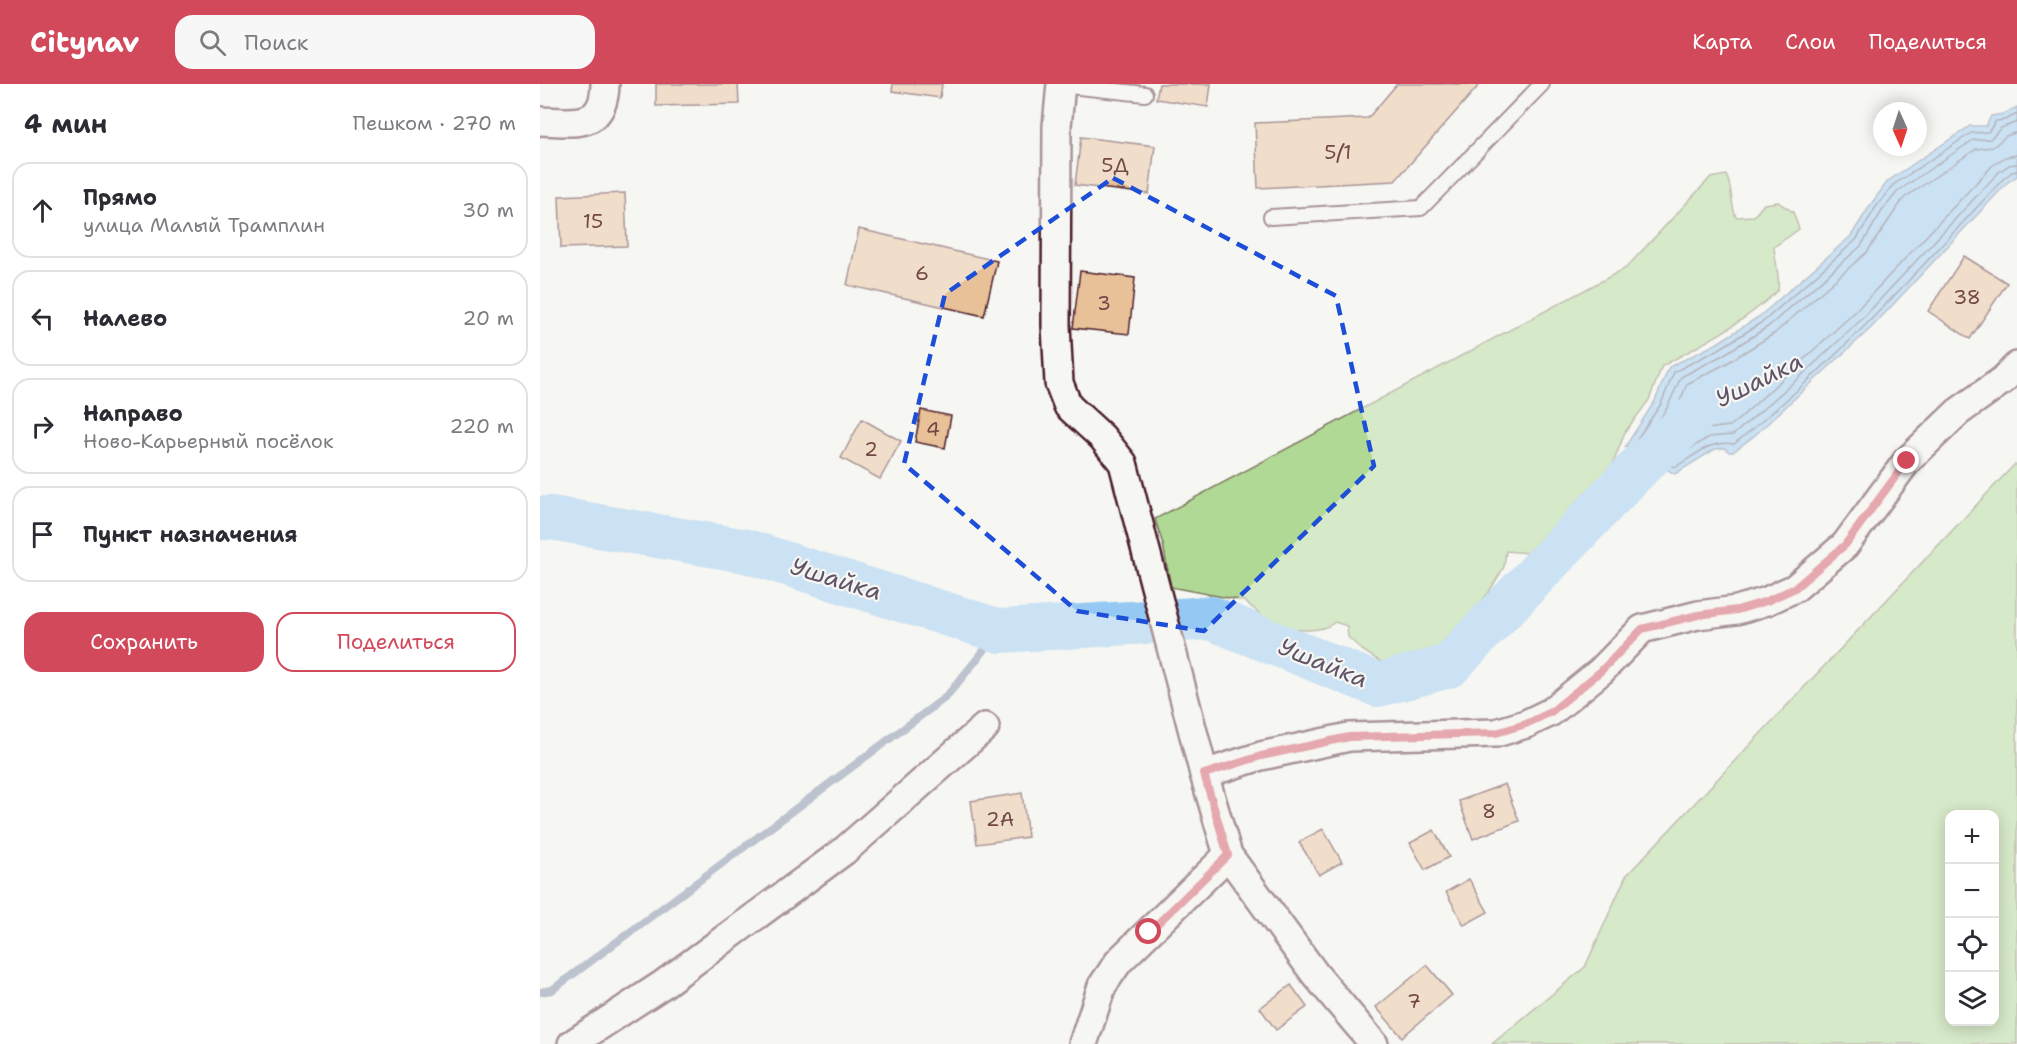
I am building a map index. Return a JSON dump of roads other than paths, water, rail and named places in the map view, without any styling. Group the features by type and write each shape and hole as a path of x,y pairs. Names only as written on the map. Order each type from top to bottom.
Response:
{"street":[{"path":"1060,84 1056,325 1059,383 1068,406 1102,437 1123,463 1204,774 1228,855 1315,974 1374,1044"},
{"path":"540,121 582,122 592,118 600,107 605,85"},
{"path":"1204,774 1261,756 1349,737 1496,733 1526,724 1551,712 1601,671 1642,629 1698,615 1737,610 1767,601 1795,588 1845,545 1907,461 1958,412 2003,380 2017,366"},
{"path":"572,1044 662,985 844,851 985,727"},
{"path":"1083,1044 1102,986 1119,961 1228,855"}],"lane":[{"path":"1060,84 1145,94"},
{"path":"1271,217 1421,208 1542,84"}],"water":[{"path":"2017,107 2017,176 2008,182 1871,328 1754,436 1733,452 1725,448 1715,449 1675,474 1625,447 1655,401 1669,367 1716,344 1760,316 1851,236 1888,181 1970,126 1986,126 1991,116 2004,114"}],"waterway":[{"name":"Ушайка","path":"540,518 746,551 1000,631 1211,618 1378,685 1449,666 1641,465 1690,420"},
{"path":"540,992 552,990 946,697 1000,631"}]}
